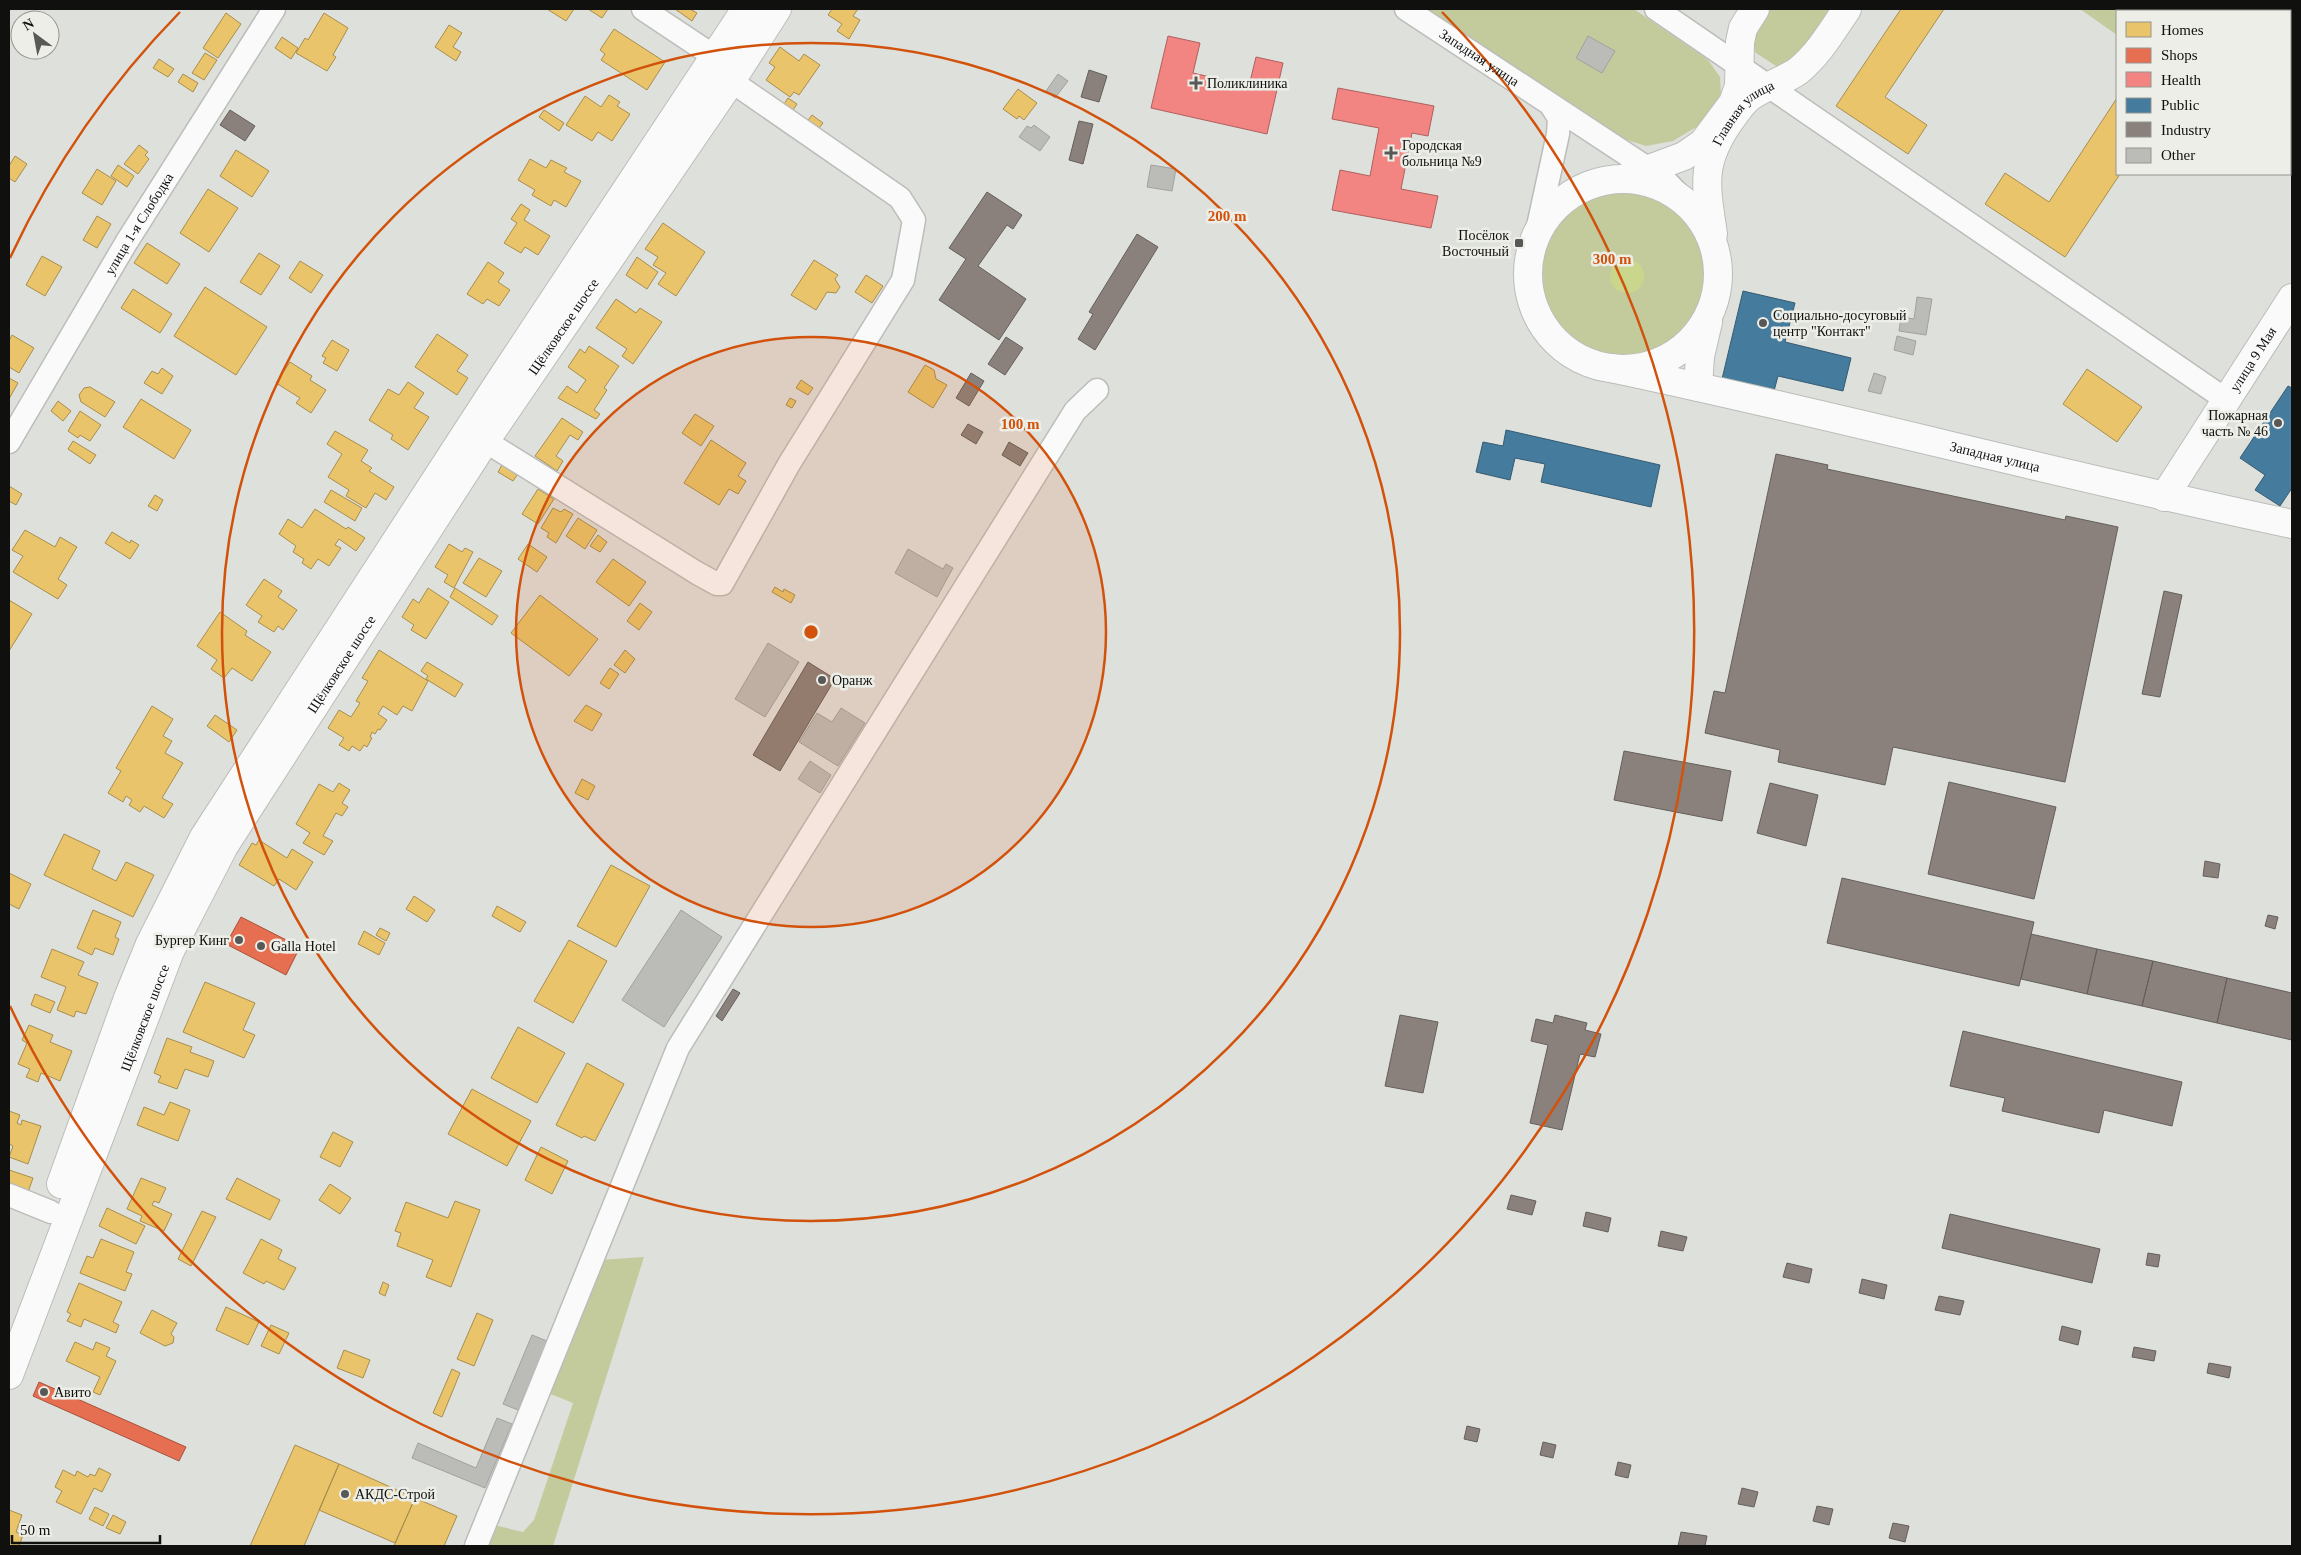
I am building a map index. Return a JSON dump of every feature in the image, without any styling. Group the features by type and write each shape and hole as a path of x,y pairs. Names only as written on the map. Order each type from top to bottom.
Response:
{"main road":[{"name":"Щёлковское шоссе","path":"9,1321 51,1212 128,998 150,944 204,837 498,384 746,9"},
{"name":"Щёлковское шоссе","path":"9,1375 174,944 224,846 484,441 731,81 777,9"},
{"name":"Главная улица","path":"1624,179 1684,156 1703,143 1733,103 1739,86 1739,64 1743,28 1755,9"},
{"name":"Главная улица","path":"1715,250 1708,201 1707,170 1712,149 1741,105 1750,96 1796,72 1815,56 1847,9"},
{"path":"1624,179 1659,186 1689,205 1705,226 1715,250 1718,277 1716,295 1710,311 1700,356 1698,387"},
{"name":"Западная улица","path":"1624,179 1598,182 1572,194 1551,211 1534,240 1529,260 1529,288 1532,302 1543,326 1557,342 1573,355 1598,366 1698,387 2164,497 2292,524"},
{"name":"улица 9 Мая","path":"2164,497 2292,298"},
{"path":"1611,368 1646,366 1677,352 1696,334 1710,311"}],"street":[{"name":"улица 1-я Слободка","path":"9,442 126,243 274,9"},
{"path":"643,9 715,57"},
{"name":"Западная улица","path":"1406,9 1552,108 1649,169 1677,191 1689,205"},
{"path":"1656,9 1739,64 2226,400"},
{"path":"484,441 716,584 722,584 790,464 903,280 914,220 900,198 731,81"},
{"path":"1534,240 1558,134 1559,118 1552,108"},
{"path":"476,1546 678,1048 1075,411 1097,390"},
{"path":"9,1195 51,1212"}],"shaded area":[{"path":"1421,9 1634,9 1708,60 1720,77 1721,94 1703,123 1673,141 1646,146 1624,139"},
{"path":"1765,9 1837,9 1801,62 1779,68 1756,53 1749,42"},
{"path":"2080,9 2292,9 2292,159 2291,10 2116,10 2116,34"},
{"path":"1618,190 1634,190 1666,200 1691,221 1704,242 1710,274 1704,306 1696,321 1679,339 1658,352 1634,358 1618,358 1594,352 1579,344 1556,321 1548,306 1542,282 1542,266 1548,242 1556,227 1579,204 1594,196"},
{"path":"1627,259 1639,264 1644,276 1639,288 1627,293 1615,288 1610,276 1615,264"},
{"path":"644,1257 553,1546 486,1546 494,1525 523,1532 534,1520 573,1403 548,1393 600,1260"}],"building: Homes":[{"path":"547,9 574,9 566,21"},
{"path":"588,9 608,9 602,18"},
{"path":"675,9 690,9 697,13 692,21"},
{"path":"832,9 858,9 853,16 860,20 849,39 837,31 842,24 828,15"},
{"path":"1901,9 1944,9 1885,97 1927,125 1908,154 1836,106"},
{"path":"226,13 241,24 218,58 203,48"},
{"path":"324,13 348,28 333,55 336,57 327,71 296,53 305,38 308,40"},
{"path":"449,25 462,33 453,47 461,52 456,61 435,47"},
{"path":"614,29 665,62 647,90 601,60 605,54 600,50"},
{"path":"282,37 298,48 291,59 275,48"},
{"path":"780,47 799,61 804,54 820,65 799,95 794,92 790,97 766,80 775,67 769,63"},
{"path":"205,53 217,60 204,80 192,73"},
{"path":"159,59 174,69 168,77 153,68"},
{"path":"183,74 198,83 193,92 178,82"},
{"path":"1018,89 1037,103 1024,120 1019,116 1017,119 1003,109"},
{"path":"609,95 620,102 617,106 630,114 612,141 598,132 592,141 566,125 585,96 601,107"},
{"path":"788,98 797,104 791,113 782,107"},
{"path":"2116,100 2116,175 2119,175 2065,257 1985,204 2005,173 2049,202"},
{"path":"544,110 564,123 559,131 539,117"},
{"path":"812,115 823,123 817,131 806,123"},
{"path":"139,145 148,152 145,155 149,159 138,174 124,164"},
{"path":"236,150 269,171 252,197 220,176"},
{"path":"15,156 27,164 15,182 9,178 9,166"},
{"path":"530,159 546,168 551,160 567,168 564,172 581,181 566,207 554,200 551,206 532,195 535,190 518,180"},
{"path":"118,165 134,176 127,187 111,176"},
{"path":"97,169 116,181 102,205 82,193"},
{"path":"208,189 238,208 209,252 180,233"},
{"path":"521,204 530,210 524,220 550,236 538,255 525,247 521,253 504,243 517,223 511,219"},
{"path":"97,216 111,224 97,248 83,240"},
{"path":"663,223 705,252 676,296 658,284 666,273 653,265 658,257 645,249"},
{"path":"147,243 180,264 167,284 134,263"},
{"path":"259,253 280,266 261,295 240,282"},
{"path":"42,256 62,267 45,296 26,285"},
{"path":"637,257 658,272 647,289 626,275"},
{"path":"814,260 838,275 835,279 840,287 836,293 827,292 816,310 791,295"},
{"path":"300,261 323,275 311,293 289,278"},
{"path":"488,262 504,273 498,282 510,290 499,306 487,299 483,304 467,294"},
{"path":"866,275 883,286 872,303 855,292"},
{"path":"205,287 267,327 236,375 174,336"},
{"path":"133,289 172,314 160,333 121,308"},
{"path":"616,299 636,313 640,308 662,322 633,364 622,356 627,349 596,328"},
{"path":"437,334 468,355 457,371 468,378 457,395 415,367"},
{"path":"12,335 34,348 19,373 9,367 9,341"},
{"path":"332,340 349,350 337,371 323,363 326,358 322,356"},
{"path":"589,346 619,366 604,388 607,390 594,410 600,414 596,419 558,398 567,386 577,393 586,380 568,367 580,349 585,353"},
{"path":"290,362 312,376 310,380 326,390 311,413 296,403 300,398 276,383"},
{"path":"925,365 934,370 936,379 947,385 933,408 908,392"},
{"path":"162,368 173,376 162,394 144,383 152,371 158,374"},
{"path":"2087,369 2142,407 2117,442 2063,404"},
{"path":"9,378 18,383 9,399"},
{"path":"801,380 813,388 808,395 796,388"},
{"path":"408,382 424,393 414,408 429,417 408,450 391,439 393,435 369,420 388,389 399,395"},
{"path":"90,387 115,402 105,417 81,402 79,395 84,388"},
{"path":"790,398 796,401 792,408 786,405"},
{"path":"141,399 191,430 174,459 123,427"},
{"path":"58,401 71,411 63,421 51,411"},
{"path":"80,411 101,425 90,441 80,435 78,438 68,431"},
{"path":"695,414 714,426 701,446 682,433"},
{"path":"562,418 583,432 578,440 570,435 556,456 563,461 557,471 535,456"},
{"path":"335,431 368,450 361,461 372,468 369,471 394,487 386,500 375,493 366,508 346,496 349,490 328,477 342,454 327,444"},
{"path":"711,440 746,463 738,476 746,481 738,494 729,489 719,505 684,483"},
{"path":"73,441 96,455 90,464 68,449"},
{"path":"502,465 517,475 513,481 498,472"},
{"path":"9,486 22,494 16,505 9,501"},
{"path":"538,489 554,499 538,524 522,514"},
{"path":"331,490 362,508 355,521 324,502"},
{"path":"155,495 163,500 157,511 148,506"},
{"path":"553,508 561,512 564,509 573,514 556,543 547,537 549,533 541,528"},
{"path":"315,509 346,529 348,527 365,538 356,551 339,539 335,545 341,548 329,566 318,559 311,569 302,563 304,559 293,552 296,546 279,534 288,519 302,528"},
{"path":"578,518 597,530 585,549 566,536"},
{"path":"25,530 55,547 60,537 77,547 58,579 67,585 58,599 13,572 23,556 12,550"},
{"path":"112,532 130,543 131,540 139,545 130,559 105,543"},
{"path":"598,535 607,542 600,552 590,546"},
{"path":"449,544 462,552 465,548 473,552 454,588 444,582 448,575 435,567"},
{"path":"528,544 547,557 537,572 518,559"},
{"path":"479,558 502,571 486,597 463,583"},
{"path":"613,559 646,582 629,606 596,582"},
{"path":"264,579 282,591 278,597 297,610 283,630 278,626 274,632 258,622 262,616 246,605"},
{"path":"775,587 783,592 784,589 795,595 791,603 772,592"},
{"path":"428,588 449,602 426,639 411,630 414,625 402,617 413,599 419,603"},
{"path":"455,588 498,616 492,625 450,597"},
{"path":"540,595 598,639 569,676 511,633"},
{"path":"9,600 32,614 9,651"},
{"path":"640,603 652,612 639,630 627,621"},
{"path":"220,612 247,631 245,635 271,652 252,681 232,668 224,678 211,669 217,660 197,646"},
{"path":"379,650 428,681 412,711 403,706 397,715 383,706 378,714 387,720 380,730 378,729 375,734 372,732 370,737 372,738 367,747 364,745 360,751 352,746 349,751 339,745 344,738 328,728 339,710 351,717 360,703 356,701 368,681 362,678"},
{"path":"625,650 635,659 625,673 614,665"},
{"path":"427,662 463,684 455,697 426,679 428,676 421,671"},
{"path":"610,668 619,674 609,689 600,683"},
{"path":"586,705 602,714 592,731 574,721"},
{"path":"152,706 173,719 163,736 172,741 165,753 183,763 162,798 173,804 164,818 144,806 140,812 129,805 132,800 126,796 123,802 108,793 121,771 116,768"},
{"path":"215,715 237,730 229,742 207,726"},
{"path":"582,779 595,786 588,800 575,793"},
{"path":"339,783 350,790 342,803 348,807 342,816 336,813 323,836 333,841 324,855 303,843 310,833 296,824 319,784 333,792"},
{"path":"64,834 100,851 92,869 116,881 126,862 154,875 133,917 44,875"},
{"path":"259,840 287,858 292,849 313,862 296,890 279,879 274,886 239,865 252,843 256,845"},
{"path":"611,865 650,886 616,947 577,926"},
{"path":"9,873 31,884 19,909 9,904"},
{"path":"414,896 435,910 427,922 406,909"},
{"path":"497,906 526,922 520,932 492,916"},
{"path":"93,910 121,922 115,937 119,939 113,955 95,948 92,955 77,948"},
{"path":"380,928 390,933 386,941 376,935"},
{"path":"364,931 385,943 379,955 358,944"},
{"path":"569,940 607,961 573,1023 534,1001"},
{"path":"52,949 84,962 78,975 98,983 86,1014 76,1011 74,1017 57,1010 66,987 41,977"},
{"path":"205,982 255,1003 243,1030 255,1035 244,1058 183,1032"},
{"path":"35,994 55,1002 50,1013 31,1005"},
{"path":"29,1025 53,1035 50,1042 72,1051 60,1081 41,1073 38,1082 26,1077 30,1069 18,1064 27,1043 22,1040"},
{"path":"518,1027 565,1053 537,1103 491,1078"},
{"path":"167,1038 192,1047 190,1052 214,1061 208,1077 185,1069 177,1089 158,1082 161,1076 154,1073"},
{"path":"587,1063 624,1084 595,1141 584,1136 582,1138 556,1125"},
{"path":"472,1089 531,1121 507,1166 448,1134"},
{"path":"170,1102 190,1110 178,1141 137,1125 144,1107 164,1115"},
{"path":"9,1111 20,1115 17,1123 21,1125 22,1120 41,1126 28,1164 9,1157 13,1146 9,1144"},
{"path":"333,1132 353,1142 340,1167 320,1157"},
{"path":"541,1147 568,1161 552,1194 525,1180"},
{"path":"9,1170 33,1178 27,1195 9,1188"},
{"path":"141,1178 166,1188 159,1203 154,1201 152,1205 172,1214 164,1231 140,1221 142,1216 127,1209"},
{"path":"237,1178 280,1200 270,1220 226,1199"},
{"path":"330,1184 351,1198 340,1214 319,1200"},
{"path":"455,1201 480,1210 451,1287 426,1277 433,1260 397,1246 401,1233 395,1231 406,1202 448,1218"},
{"path":"107,1208 145,1226 136,1244 99,1226"},
{"path":"202,1211 216,1217 191,1266 178,1259"},
{"path":"101,1239 134,1252 126,1272 132,1274 125,1291 80,1273 87,1256 93,1258"},
{"path":"261,1239 282,1250 278,1259 296,1268 284,1290 266,1281 264,1284 243,1273"},
{"path":"383,1282 389,1285 385,1296 379,1293"},
{"path":"79,1283 122,1302 113,1322 119,1325 116,1333 84,1319 81,1327 67,1321 71,1314 67,1312"},
{"path":"226,1307 259,1322 248,1345 216,1330"},
{"path":"152,1310 177,1323 171,1334 174,1337 173,1343 165,1346 140,1333"},
{"path":"477,1313 493,1320 474,1366 457,1359"},
{"path":"271,1325 289,1333 279,1354 261,1346"},
{"path":"75,1342 93,1350 96,1342 110,1348 106,1356 116,1361 100,1395 93,1392 100,1377 66,1361"},
{"path":"344,1350 370,1360 363,1378 337,1368"},
{"path":"452,1369 460,1373 442,1417 433,1413"},
{"path":"295,1445 339,1464 304,1546 250,1546"},
{"path":"339,1464 415,1498 395,1543 319,1510"},
{"path":"99,1468 111,1474 102,1492 94,1488 81,1514 56,1502 62,1491 55,1487 63,1470 75,1476 77,1471 88,1477 90,1474 95,1476"},
{"path":"415,1498 457,1516 444,1546 394,1546"},
{"path":"95,1507 109,1514 103,1526 89,1519"},
{"path":"9,1510 22,1515 16,1532 23,1535 19,1546 9,1546"},
{"path":"113,1515 126,1522 120,1534 106,1528"}],"building: Shops":[{"path":"241,917 300,947 286,975 226,944"},
{"path":"39,1382 186,1447 179,1461 33,1396"}],"building: Health":[{"name":"Поликлиника","path":"1168,36 1200,43 1193,73 1249,86 1256,57 1283,63 1267,134 1151,108"},
{"name":"Городская больница №9","path":"1338,88 1434,106 1428,136 1412,133 1401,189 1438,196 1431,228 1332,210 1340,170 1370,176 1379,128 1332,119"}],"building: Public":[{"name":"Социально-досуговый центр \"Контакт\"","path":"1743,291 1795,303 1785,342 1851,358 1843,391 1778,376 1774,391 1722,379"},
{"name":"Пожарная часть № 46","path":"2288,386 2292,388 2292,488 2280,506 2255,490 2265,475 2240,458"},
{"path":"1506,430 1660,465 1651,507 1541,482 1545,464 1515,458 1510,480 1476,472 1483,442 1503,446"}],"building: Industry":[{"path":"1089,70 1107,76 1099,102 1081,97"},
{"path":"230,110 255,126 245,141 220,125"},
{"path":"1079,121 1093,124 1083,164 1069,160"},
{"path":"987,192 1022,215 1013,229 1007,225 978,266 1026,299 999,340 939,300 966,259 949,248"},
{"path":"1137,234 1158,247 1095,350 1078,339 1093,314 1089,312"},
{"path":"1006,337 1023,348 1005,375 988,364"},
{"path":"971,373 984,381 969,406 956,398"},
{"path":"968,424 983,432 976,444 961,435"},
{"path":"1009,442 1028,453 1020,466 1002,455"},
{"path":"1776,454 1828,465 1827,469 2065,520 2066,516 2118,527 2065,782 1893,747 1885,785 1778,762 1780,750 1705,733 1714,691 1725,693"},
{"path":"2164,591 2182,595 2160,697 2142,694"},
{"path":"808,662 835,679 780,771 753,755"},
{"path":"1624,751 1731,771 1722,821 1614,800"},
{"path":"1949,782 2056,807 2034,899 1928,874"},
{"path":"1770,783 1818,795 1806,846 1757,833"},
{"path":"2205,861 2220,864 2218,878 2203,876"},
{"path":"1842,878 2034,922 2019,986 1827,943"},
{"path":"2268,915 2278,917 2275,929 2265,926"},
{"path":"2031,934 2097,949 2087,994 2021,979"},
{"path":"2097,949 2153,961 2142,1006 2087,994"},
{"path":"2153,961 2227,978 2217,1023 2142,1006"},
{"path":"2227,978 2292,993 2292,1040 2217,1023"},
{"path":"733,989 740,993 722,1021 716,1016"},
{"path":"1400,1015 1438,1022 1423,1093 1385,1086"},
{"path":"1555,1015 1587,1023 1585,1030 1601,1034 1595,1057 1580,1054 1562,1130 1530,1123 1548,1045 1531,1041 1536,1019 1553,1023"},
{"path":"1963,1031 2182,1082 2172,1126 2104,1110 2099,1133 2002,1111 2005,1098 1950,1086"},
{"path":"1511,1195 1536,1201 1532,1215 1507,1209"},
{"path":"1586,1212 1611,1218 1608,1232 1583,1226"},
{"path":"1950,1214 2100,1249 2092,1283 1942,1248"},
{"path":"1661,1231 1687,1237 1683,1251 1658,1246"},
{"path":"2148,1253 2160,1255 2158,1267 2146,1265"},
{"path":"1787,1263 1812,1269 1809,1283 1783,1277"},
{"path":"1862,1279 1887,1285 1884,1299 1859,1293"},
{"path":"1939,1296 1964,1301 1960,1315 1935,1310"},
{"path":"2062,1326 2081,1331 2078,1345 2059,1340"},
{"path":"2134,1347 2156,1351 2154,1361 2132,1357"},
{"path":"2209,1363 2231,1367 2229,1378 2207,1373"},
{"path":"1467,1426 1480,1429 1477,1442 1464,1439"},
{"path":"1543,1442 1556,1445 1553,1458 1540,1455"},
{"path":"1618,1462 1631,1465 1628,1478 1615,1475"},
{"path":"1742,1488 1758,1492 1754,1507 1738,1504"},
{"path":"1817,1506 1833,1509 1829,1525 1813,1521"},
{"path":"1893,1523 1909,1526 1905,1542 1889,1538"},
{"path":"1681,1532 1707,1536 1705,1546 1678,1546"}],"building: Other":[{"path":"1588,36 1615,51 1602,73 1576,58"},
{"path":"1058,74 1068,81 1055,98 1046,91"},
{"path":"1034,125 1050,137 1040,151 1019,137 1027,126 1031,128"},
{"path":"1151,165 1176,169 1172,191 1147,187"},
{"path":"1917,297 1932,299 1926,335 1899,331 1901,317 1914,319"},
{"path":"1897,336 1916,341 1913,355 1894,350"},
{"path":"1874,373 1886,377 1881,394 1868,391"},
{"path":"908,549 943,569 946,564 953,568 937,597 895,573"},
{"path":"768,643 799,662 765,717 735,699"},
{"path":"841,708 865,723 838,766 799,742 817,713 832,722"},
{"path":"810,761 831,775 820,793 798,779"},
{"path":"681,910 722,937 664,1027 622,1000"},
{"path":"532,1335 547,1341 518,1410 503,1404"},
{"path":"497,1418 512,1424 485,1488 412,1458 418,1443 476,1468"}],"place":[{"name":"Поликлиника","path":"1196,83"},
{"name":"Городская больница №9","path":"1391,153"},
{"name":"Посёлок Восточный","path":"1519,243"},
{"name":"Социально-досуговый центр \"Контакт\"","path":"1763,323"},
{"name":"Пожарная часть № 46","path":"2278,423"},
{"name":"Оранж","path":"822,680"},
{"name":"Бургер Кинг","path":"239,940"},
{"name":"Galla Hotel","path":"261,946"},
{"name":"Авито","path":"44,1392"},
{"name":"АКДС-Строй","path":"345,1494"}]}
